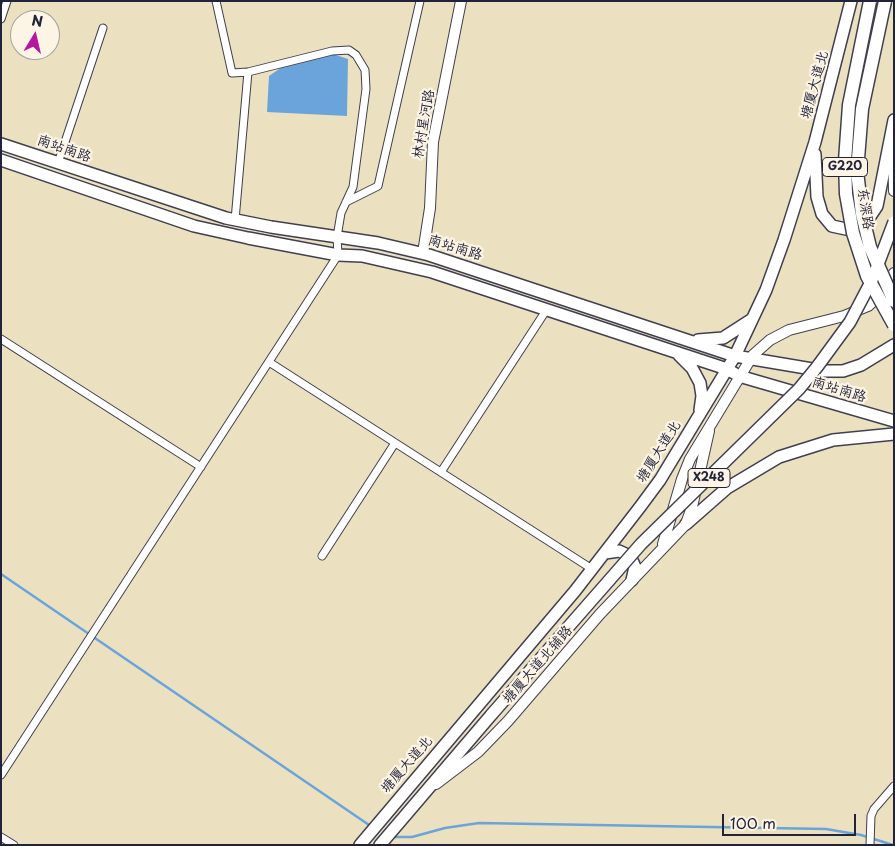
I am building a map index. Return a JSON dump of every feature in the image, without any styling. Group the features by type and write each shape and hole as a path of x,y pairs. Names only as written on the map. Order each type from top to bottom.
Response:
{"highway":[{"name":"东深路","path":"870,1 849,105 845,161 846,194 853,232 867,276 894,325"},
{"name":"东深路","path":"885,1 862,109 857,170 862,214 870,247 894,301"}],"main road":[{"name":"林村星河路","path":"423,253 430,208 433,142 462,1"},
{"name":"塘厦大道北","path":"363,841 605,553 660,480 735,356 755,315 784,240 815,142 851,1"},
{"path":"815,142 818,197 822,214 832,226 846,229 853,228 867,221 877,206 894,119"},
{"path":"894,119 894,191"},
{"name":"南站南路","path":"1,144 187,207 235,220 423,253 689,339 735,356 824,371 843,371 861,365 894,345"},
{"name":"南站南路","path":"1,160 194,226 338,255 362,256 432,272 727,369 740,376 894,421"},
{"name":"X248","path":"381,844 641,544 799,389 850,322 862,300 894,222"},
{"name":"塘厦大道北辅路","path":"660,550 668,533 686,468 750,359 761,347 778,334 803,325 856,312 868,306 884,292 894,273"},
{"path":"689,339 712,340 723,338 742,327 755,315"},
{"path":"675,352 687,362 700,383 702,403 698,417"},
{"name":"塘厦大道北辅路","path":"429,789 478,752 632,580 686,524 692,507 709,431"},
{"path":"686,524 727,488 779,457 834,440 894,434"},
{"path":"605,553 619,551 630,556 635,567 632,580"}],"street":[{"path":"1,19 7,1"},
{"path":"1,775 103,621 338,255 337,237 341,213 353,187 366,89 365,70 356,55 349,50 332,51 248,72 232,73 216,1"},
{"path":"346,202 378,186 420,1"},
{"path":"58,163 102,28"},
{"path":"235,220 248,72"},
{"path":"441,472 547,309"},
{"path":"1,339 201,467"},
{"path":"269,362 592,569"},
{"path":"322,556 395,443"},
{"path":"870,845 870,824 874,809 894,786"},
{"path":"1,836 14,845"}],"water":[{"path":"333,54 348,59 347,116 267,112 269,76 285,65"}],"waterway":[{"path":"1,574 372,827"},
{"path":"392,837 412,837 445,828 479,823 826,829 861,835 893,845"}]}
